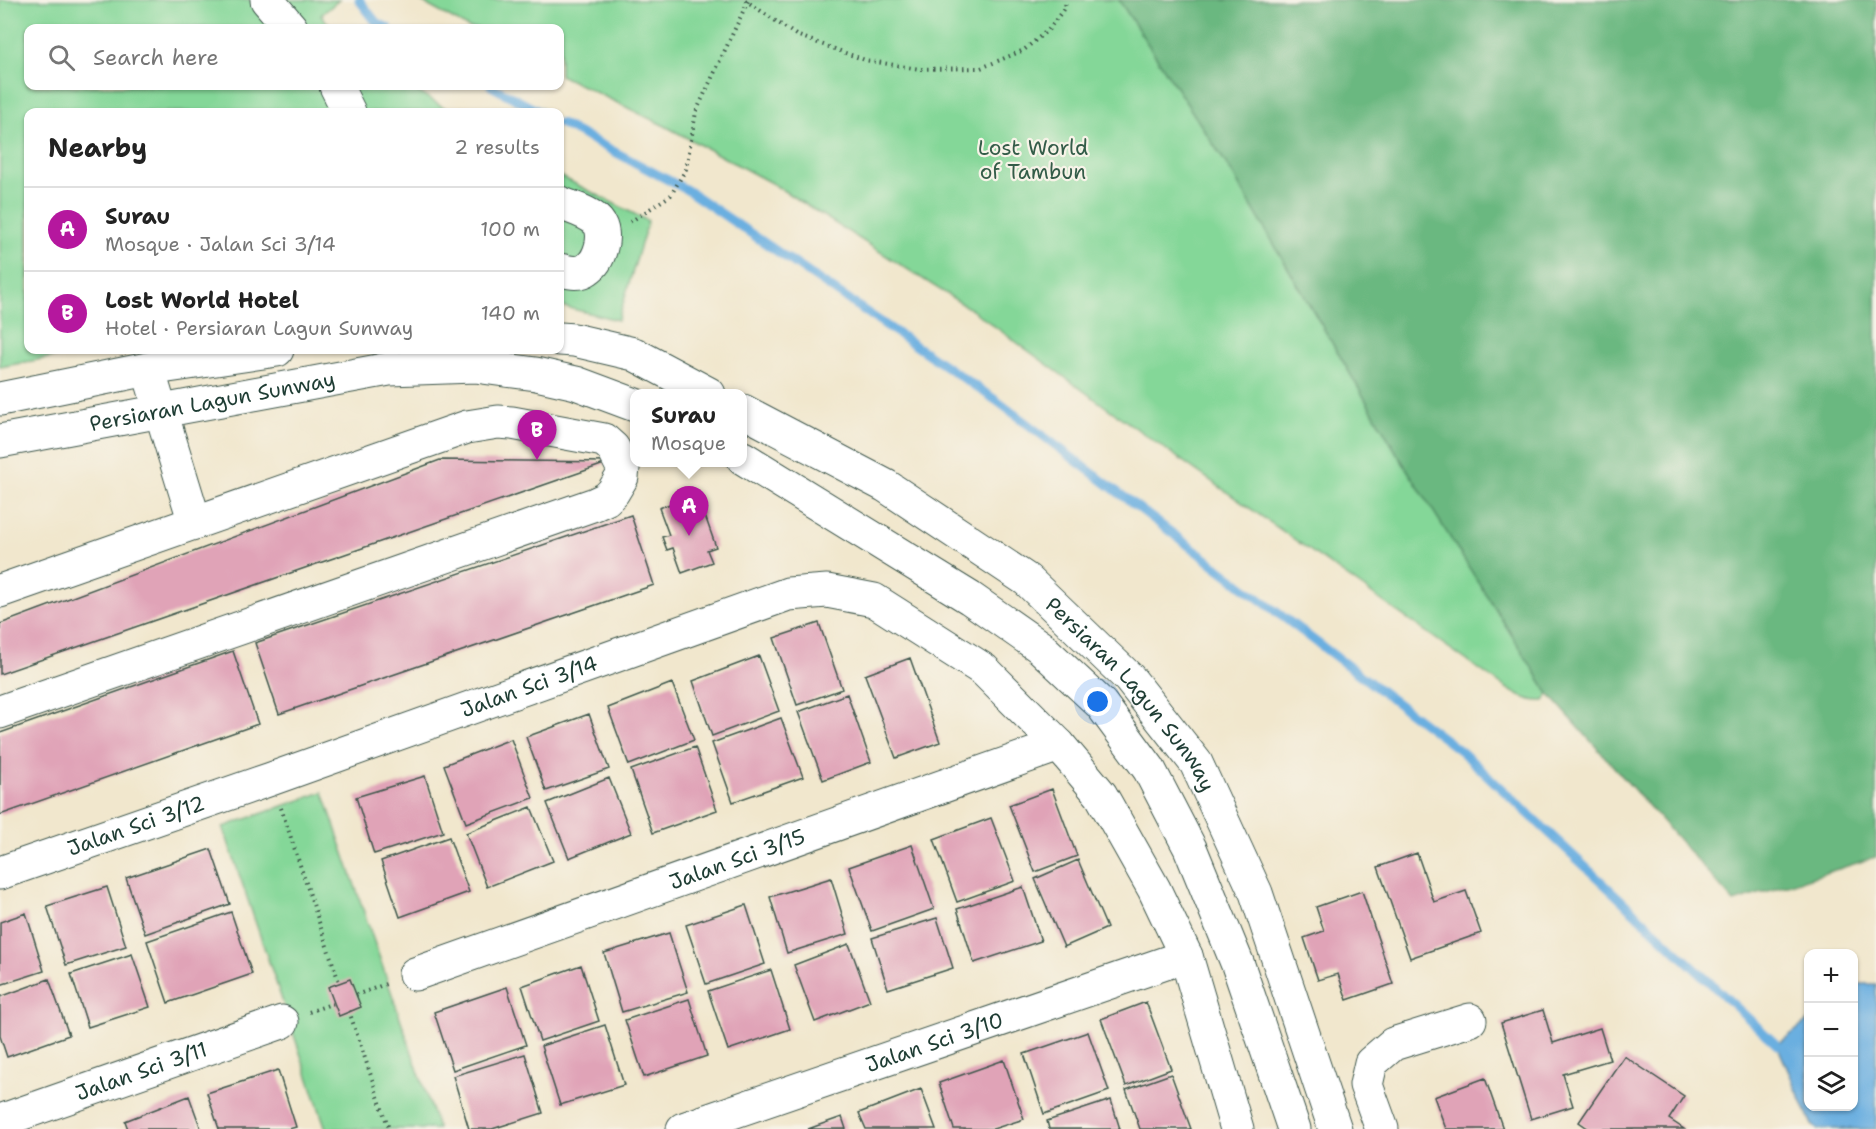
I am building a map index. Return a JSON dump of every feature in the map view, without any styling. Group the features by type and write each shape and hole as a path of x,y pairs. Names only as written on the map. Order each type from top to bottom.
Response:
{"street":[{"path":"267,0 288,24"},
{"path":"338,90 347,108"},
{"path":"564,205 596,220 601,226 603,235 596,258 587,270 580,272 564,270"},
{"path":"564,339 634,354 701,389"},
{"name":"Persiaran Lagun Sunway","path":"0,399 148,369 251,354"},
{"name":"Persiaran Lagun Sunway","path":"0,441 161,412 399,359 536,374 576,383 630,403"},
{"path":"148,369 195,523"},
{"name":"Persiaran Lagun Sunway","path":"747,413 886,486 1027,580 1129,678 1196,763 1256,892 1335,1129"},
{"path":"0,591 466,427 498,422 512,423 604,440 613,448 623,468 618,485 613,492 595,504 0,712"},
{"name":"Persiaran Lagun Sunway","path":"747,460 970,597 1040,647 1101,704 1149,769 1190,848 1238,965 1294,1129"},
{"name":"Jalan Sci 3/14","path":"271,779 788,594 827,591 874,600 984,670 1059,745 1101,795 1154,889 1186,957 1237,1129"},
{"name":"Jalan Sci 3/15","path":"415,974 1059,745"},
{"name":"Jalan Sci 3/12","path":"0,873 271,779"},
{"name":"Jalan Sci 3/10","path":"683,1129 1186,957"},
{"path":"1382,1129 1366,1085 1371,1063 1393,1044 1470,1020"},
{"name":"Jalan Sci 3/11","path":"0,1121 282,1022"}],"path":[{"path":"603,235 629,223 671,195 686,169 699,104 747,1 796,35 865,60 919,69 981,68 1024,50 1049,29 1065,7 1066,0"},
{"path":"271,779 339,982"},
{"path":"349,1011 389,1129"}],"green space":[{"path":"0,0 339,0 321,15 329,24 24,24 24,90 415,90 445,108 24,108 24,354 68,354 0,367"},
{"name":"Lost World of Tambun","path":"418,0 1119,0 1231,171 1398,455 1549,694 1544,701 1537,701 1519,696 1508,689 1110,410 972,310 773,184 665,126 564,77 564,24 462,24"},
{"path":"1119,0 1876,0 1876,857 1734,902 1549,694 1398,455 1231,171"},
{"path":"564,178 648,221 618,320 564,307"},
{"path":"323,792 438,1129 326,1129 223,827"}],"water":[{"path":"1858,984 1876,984 1876,1129 1818,1129 1812,1125 1806,1111 1858,1111"},
{"path":"1804,1024 1804,1107 1777,1045"}],"building":[{"path":"440,460 610,462 0,674 0,624"},
{"path":"684,499 690,514 703,510 716,547 707,550 712,562 682,573 673,548 667,550 662,537 669,535 659,508"},
{"path":"631,515 654,585 279,714 255,643"},
{"path":"819,623 842,689 797,705 774,638"},
{"path":"233,651 258,724 0,815 0,733"},
{"path":"759,656 779,711 712,736 693,681"},
{"path":"910,658 940,742 896,758 865,675"},
{"path":"672,683 694,740 629,765 608,708"},
{"path":"847,694 871,762 823,780 798,712"},
{"path":"589,714 609,769 546,791 526,737"},
{"path":"781,718 803,777 733,802 712,743"},
{"path":"511,739 533,798 466,823 444,765"},
{"path":"695,747 717,810 653,833 631,770"},
{"path":"425,776 443,832 374,854 356,797"},
{"path":"609,778 631,833 569,858 547,803"},
{"path":"1052,789 1077,856 1035,872 1009,805"},
{"path":"531,807 553,861 487,887 466,833"},
{"path":"991,818 1015,881 957,902 934,839"},
{"path":"449,837 469,892 400,917 381,861"},
{"path":"912,845 934,909 872,931 849,867"},
{"path":"211,849 230,904 145,934 126,878"},
{"path":"1417,853 1434,902 1466,891 1481,933 1410,958 1378,867"},
{"path":"1078,860 1107,928 1064,947 1035,879"},
{"path":"831,878 848,934 787,953 770,897"},
{"path":"107,887 126,946 66,965 47,906"},
{"path":"1023,887 1041,941 974,963 957,909"},
{"path":"1362,891 1393,984 1347,1000 1338,974 1318,980 1304,938 1324,931 1316,907"},
{"path":"746,905 765,964 706,984 686,925"},
{"path":"231,912 252,974 168,1003 147,941"},
{"path":"26,913 44,971 0,985 0,922"},
{"path":"937,918 953,968 888,989 872,938"},
{"path":"669,933 688,992 622,1012 604,953"},
{"path":"849,944 870,1001 815,1022 794,965"},
{"path":"132,954 150,1007 88,1027 71,974"},
{"path":"581,965 599,1021 540,1041 522,986"},
{"path":"771,970 790,1029 728,1050 708,991"},
{"path":"49,979 69,1035 7,1057 0,1036 0,997"},
{"path":"350,979 361,1007 339,1016 328,987"},
{"path":"507,987 526,1045 453,1070 434,1012"},
{"path":"689,999 707,1056 644,1077 625,1020"},
{"path":"1146,1002 1171,1069 1126,1086 1101,1019"},
{"path":"1543,1010 1553,1043 1600,1028 1610,1060 1563,1074 1573,1106 1531,1119 1501,1023"},
{"path":"605,1025 624,1085 560,1105 541,1046"},
{"path":"1088,1032 1109,1091 1044,1114 1024,1054"},
{"path":"525,1054 543,1113 492,1129 469,1129 453,1076"},
{"path":"1624,1056 1684,1096 1669,1119 1684,1129 1589,1129 1579,1122"},
{"path":"1004,1060 1024,1119 993,1129 954,1129 939,1083"},
{"path":"278,1070 296,1127 289,1129 219,1129 207,1093"},
{"path":"1171,1074 1191,1129 1140,1129 1126,1090"},
{"path":"1485,1078 1503,1129 1446,1129 1434,1097"},
{"path":"921,1089 936,1129 866,1129 859,1113"},
{"path":"189,1096 201,1129 128,1129 125,1121"},
{"path":"1111,1100 1120,1129 1049,1129 1047,1121"},
{"path":"842,1117 846,1129 808,1129"}],"waterway":[{"path":"359,0 380,24"},
{"path":"499,90 532,108"},
{"path":"564,125 687,190 997,401 1462,752 1777,1045"}],"place":[{"name":"Lost World Hotel","path":"537,460"},
{"name":"Surau","path":"689,536"}]}
